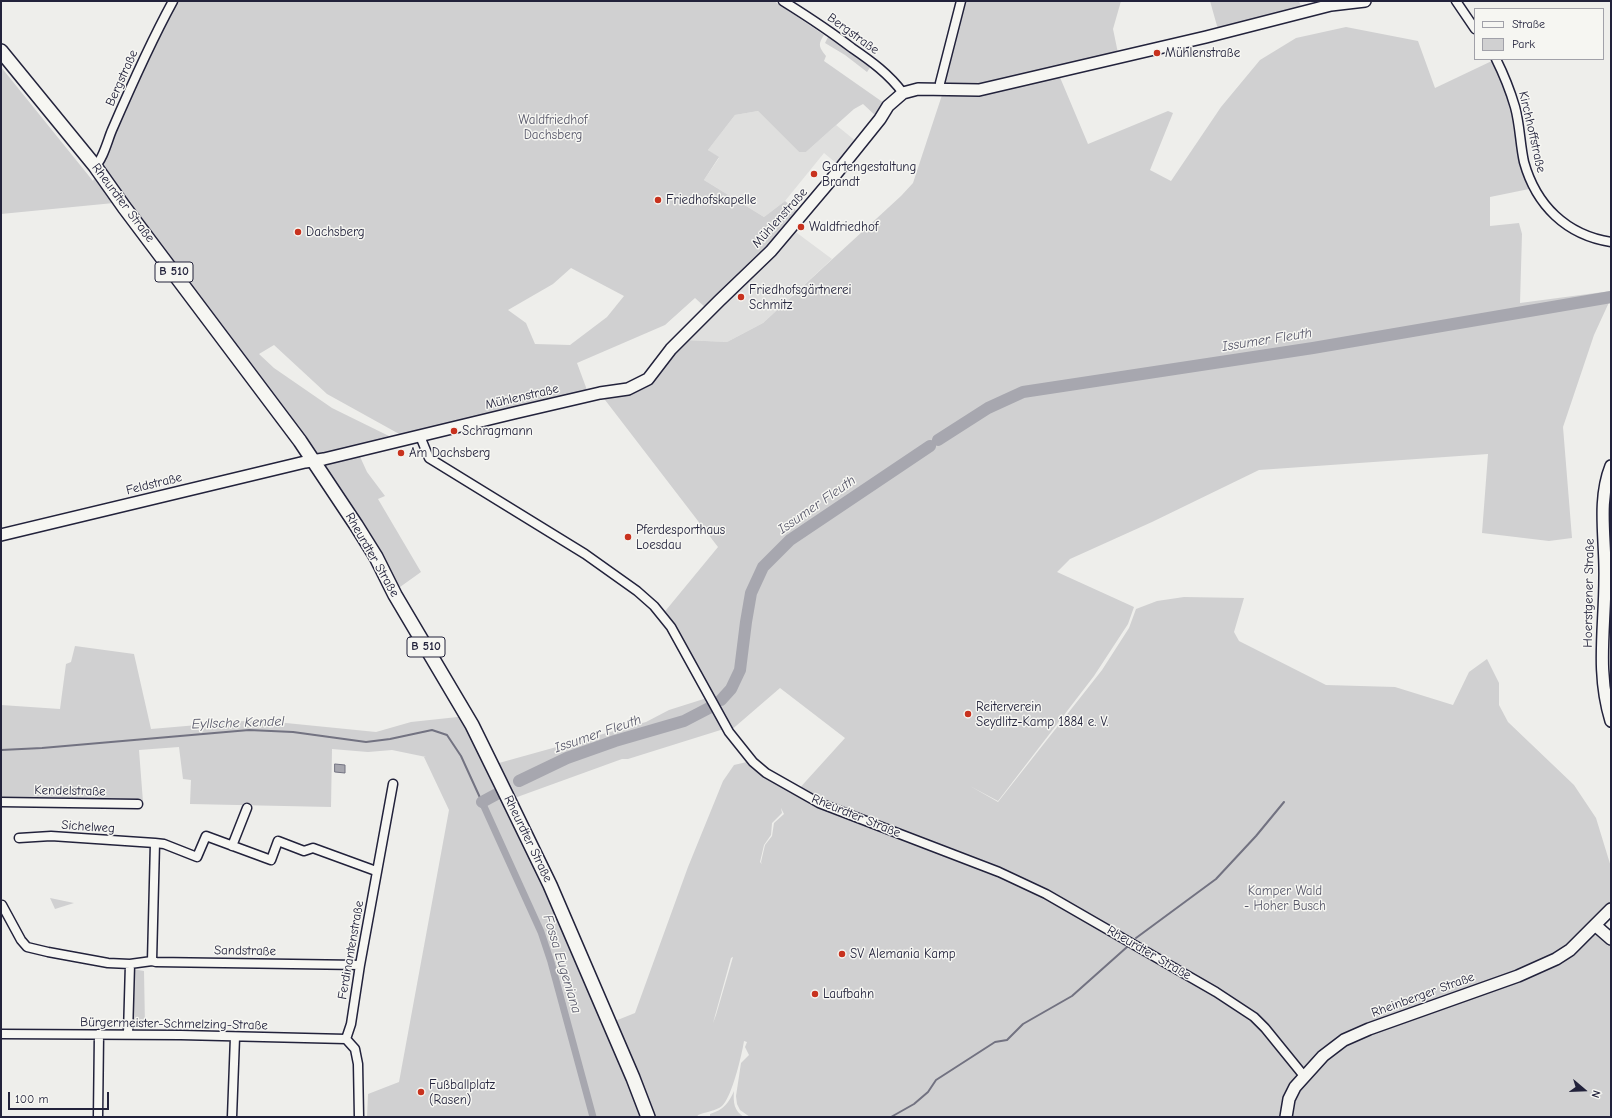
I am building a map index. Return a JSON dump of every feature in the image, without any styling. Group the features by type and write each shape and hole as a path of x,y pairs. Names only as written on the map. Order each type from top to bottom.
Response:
{"main road":[{"name":"Rheurdter Straße","path":"1,51 95,166 124,207 235,353 314,461 372,551 395,595 472,725 550,885 633,1078 648,1117"}],"street":[{"name":"Bergstraße","path":"95,166 99,163 107,141 154,36 173,1"},
{"name":"Bergstraße","path":"783,1 832,32 879,67 903,93"},
{"path":"940,90 940,83 961,1"},
{"path":"903,93 918,89 979,90 1206,37 1335,3 1365,1"},
{"path":"1456,1 1474,28"},
{"name":"Kirchhoffstraße","path":"1496,60 1506,80 1515,109 1523,155 1528,172 1534,188 1542,201 1563,223 1581,233 1611,242"},
{"name":"Mühlenstraße","path":"314,461 593,395 628,389 648,379 666,355 682,338 771,250 832,180 880,119 888,106 903,93"},
{"name":"Rheurdter Straße","path":"420,436 429,458 586,554 637,591 654,606 671,628 729,732 753,762 766,773 819,803 999,872 1059,902 1216,992 1254,1017 1304,1076"},
{"name":"Feldstraße","path":"1,535 314,461"},
{"name":"Hoerstgener Straße","path":"1611,466 1604,495 1605,603 1601,655 1606,705 1611,721"},
{"name":"Ferdinantenstraße","path":"346,1039 351,1024 376,871 393,784"},
{"name":"Kendelstraße","path":"1,802 138,804"},
{"path":"247,808 232,846 271,860 278,841 304,851 313,848 376,871"},
{"name":"Sichelweg","path":"19,838 51,836 164,844 197,857 206,836 232,846"},
{"path":"152,961 155,844"},
{"name":"Sandstraße","path":"2,905 21,940 27,947 108,963 130,964 152,961 360,965"},
{"path":"1611,908 1595,925 1611,939"},
{"name":"Rheinberger Straße","path":"1286,1117 1289,1099 1295,1087 1323,1056 1344,1040 1369,1029 1518,976 1556,959 1570,950 1595,925"},
{"path":"128,1034 130,964"},
{"name":"Bürgermeister-Schmelzing-Straße","path":"1,1034 128,1034 346,1039"},
{"path":"98,1117 99,1034"},
{"path":"232,1117 235,1037"},
{"path":"346,1039 355,1049 358,1064 359,1117"}],"shaded area":[{"path":"758,111 799,152 806,152 836,125 857,142 841,161 836,163 824,153 785,201 764,217 704,180 719,158 708,150 735,115"},
{"path":"793,230 832,259 763,323 727,342 684,340"},
{"path":"335,764 345,765 345,773 335,772"}],"green space":[{"name":"Waldfriedhof Dachsberg","path":"175,1 774,1 824,35 820,46 826,56 824,61 884,103 876,116 863,104 854,109 806,152 799,152 758,111 735,115 708,150 719,157 704,180 764,217 785,201 798,212 765,251 706,308 695,298 665,325 577,363 587,390 401,435 327,394 274,345 259,354 274,368 332,408 393,438 357,450 367,472 385,496 378,499 421,572 400,587 376,557 124,202 1,214 1,67 93,181 158,35","holes":["571,268 624,296 607,317 570,345 535,344 526,323 508,310 553,284"]},
{"path":"966,1 1121,1 1113,29 1118,53 981,85 943,85"},
{"path":"1210,1 1299,1 1303,13 1219,33"},
{"name":"Kamper Wald - Hoher Busch","path":"1346,27 1418,41 1435,88 1496,60 1506,80 1534,188 1490,197 1490,226 1519,223 1522,234 1520,303 1611,291 1611,298 1594,335 1563,427 1572,538 1549,541 1482,533 1488,454 1259,470 1152,522 1070,559 1057,572 1134,607 1128,624 1094,676 998,801 970,786 998,802 1102,670 1129,628 1136,609 1157,601 1184,597 1244,598 1234,632 1239,641 1326,685 1395,687 1453,705 1469,672 1487,659 1499,683 1499,705 1508,722 1574,785 1596,818 1611,867 1611,906 1595,926 1611,940 1611,1117 750,1117 740,1110 737,1104 736,1096 741,1063 749,1055 745,1047 747,1042 744,1041 736,1075 726,1101 720,1108 698,1115 697,1117 367,1117 368,1094 399,1082 449,810 424,757 426,757 392,750 368,752 332,749 331,807 190,804 191,780 183,779 179,747 139,750 143,802 1,799 1,705 60,709 66,664 71,662 75,646 134,654 151,729 256,720 376,732 411,722 467,716 485,768 508,799 499,763 646,722 669,710 710,697 662,615 718,547 602,396 626,395 639,389 684,340 727,342 763,323 901,196 913,183 942,95 978,95 1059,75 1088,144 1168,111 1173,113 1150,170 1171,181 1221,107 1260,60 1296,38","holes":["780,688 845,738 797,791 751,761 734,765 723,781 688,867 635,1013 610,1023 509,800 622,759 628,759 727,728 729,732","781,808 784,814 774,823 772,836 765,845 761,862 762,864 760,862 764,845 771,835 772,823 782,813","733,957 716,1015 713,1023 731,958"]},
{"path":"828,37 871,66 867,72 845,55 825,43"},
{"path":"50,898 74,903 55,909"},
{"path":"132,969 144,971 145,1026 133,1026"},
{"path":"734,1091 736,1109 744,1117 710,1116 710,1114 725,1106"}],"waterway":[{"name":"Issumer Fleuth","path":"938,440 988,408 1023,392 1313,348 1611,297"},
{"name":"Issumer Fleuth","path":"721,700 731,689 740,670 751,593 763,567 790,540 930,446"},
{"name":"Issumer Fleuth","path":"519,781 567,758 615,741 684,721 709,708"},
{"name":"Eyllsche Kendel","path":"1,750 42,748 249,730 293,732 366,742 390,739 432,730 447,735 461,756 482,802"},
{"name":"Issumer Fleuth","path":"482,802 495,795"},
{"name":"Fossa Eugeniana","path":"482,802 541,932 551,962 593,1117"},
{"path":"1136,938 1216,879 1256,836 1284,802"},
{"path":"891,1117 914,1104 928,1092 936,1080 995,1042 1007,1040 1023,1024 1072,996 1127,947"}],"place":[{"name":"Mühlenstraße","path":"1157,53"},
{"name":"Gartengestaltung Brandt","path":"814,174"},
{"name":"Friedhofskapelle","path":"658,200"},
{"name":"Waldfriedhof","path":"801,227"},
{"name":"Dachsberg","path":"298,232"},
{"name":"Friedhofsgärtnerei Schmitz","path":"741,297"},
{"name":"Schragmann","path":"454,431"},
{"name":"Am Dachsberg","path":"401,453"},
{"name":"Pferdesporthaus Loesdau","path":"628,537"},
{"name":"Reiterverein Seydlitz-Kamp 1884 e. V.","path":"968,714"},
{"name":"SV Alemania Kamp","path":"842,954"},
{"name":"Laufbahn","path":"815,994"},
{"name":"Fußballplatz (Rasen)","path":"421,1092"}]}
